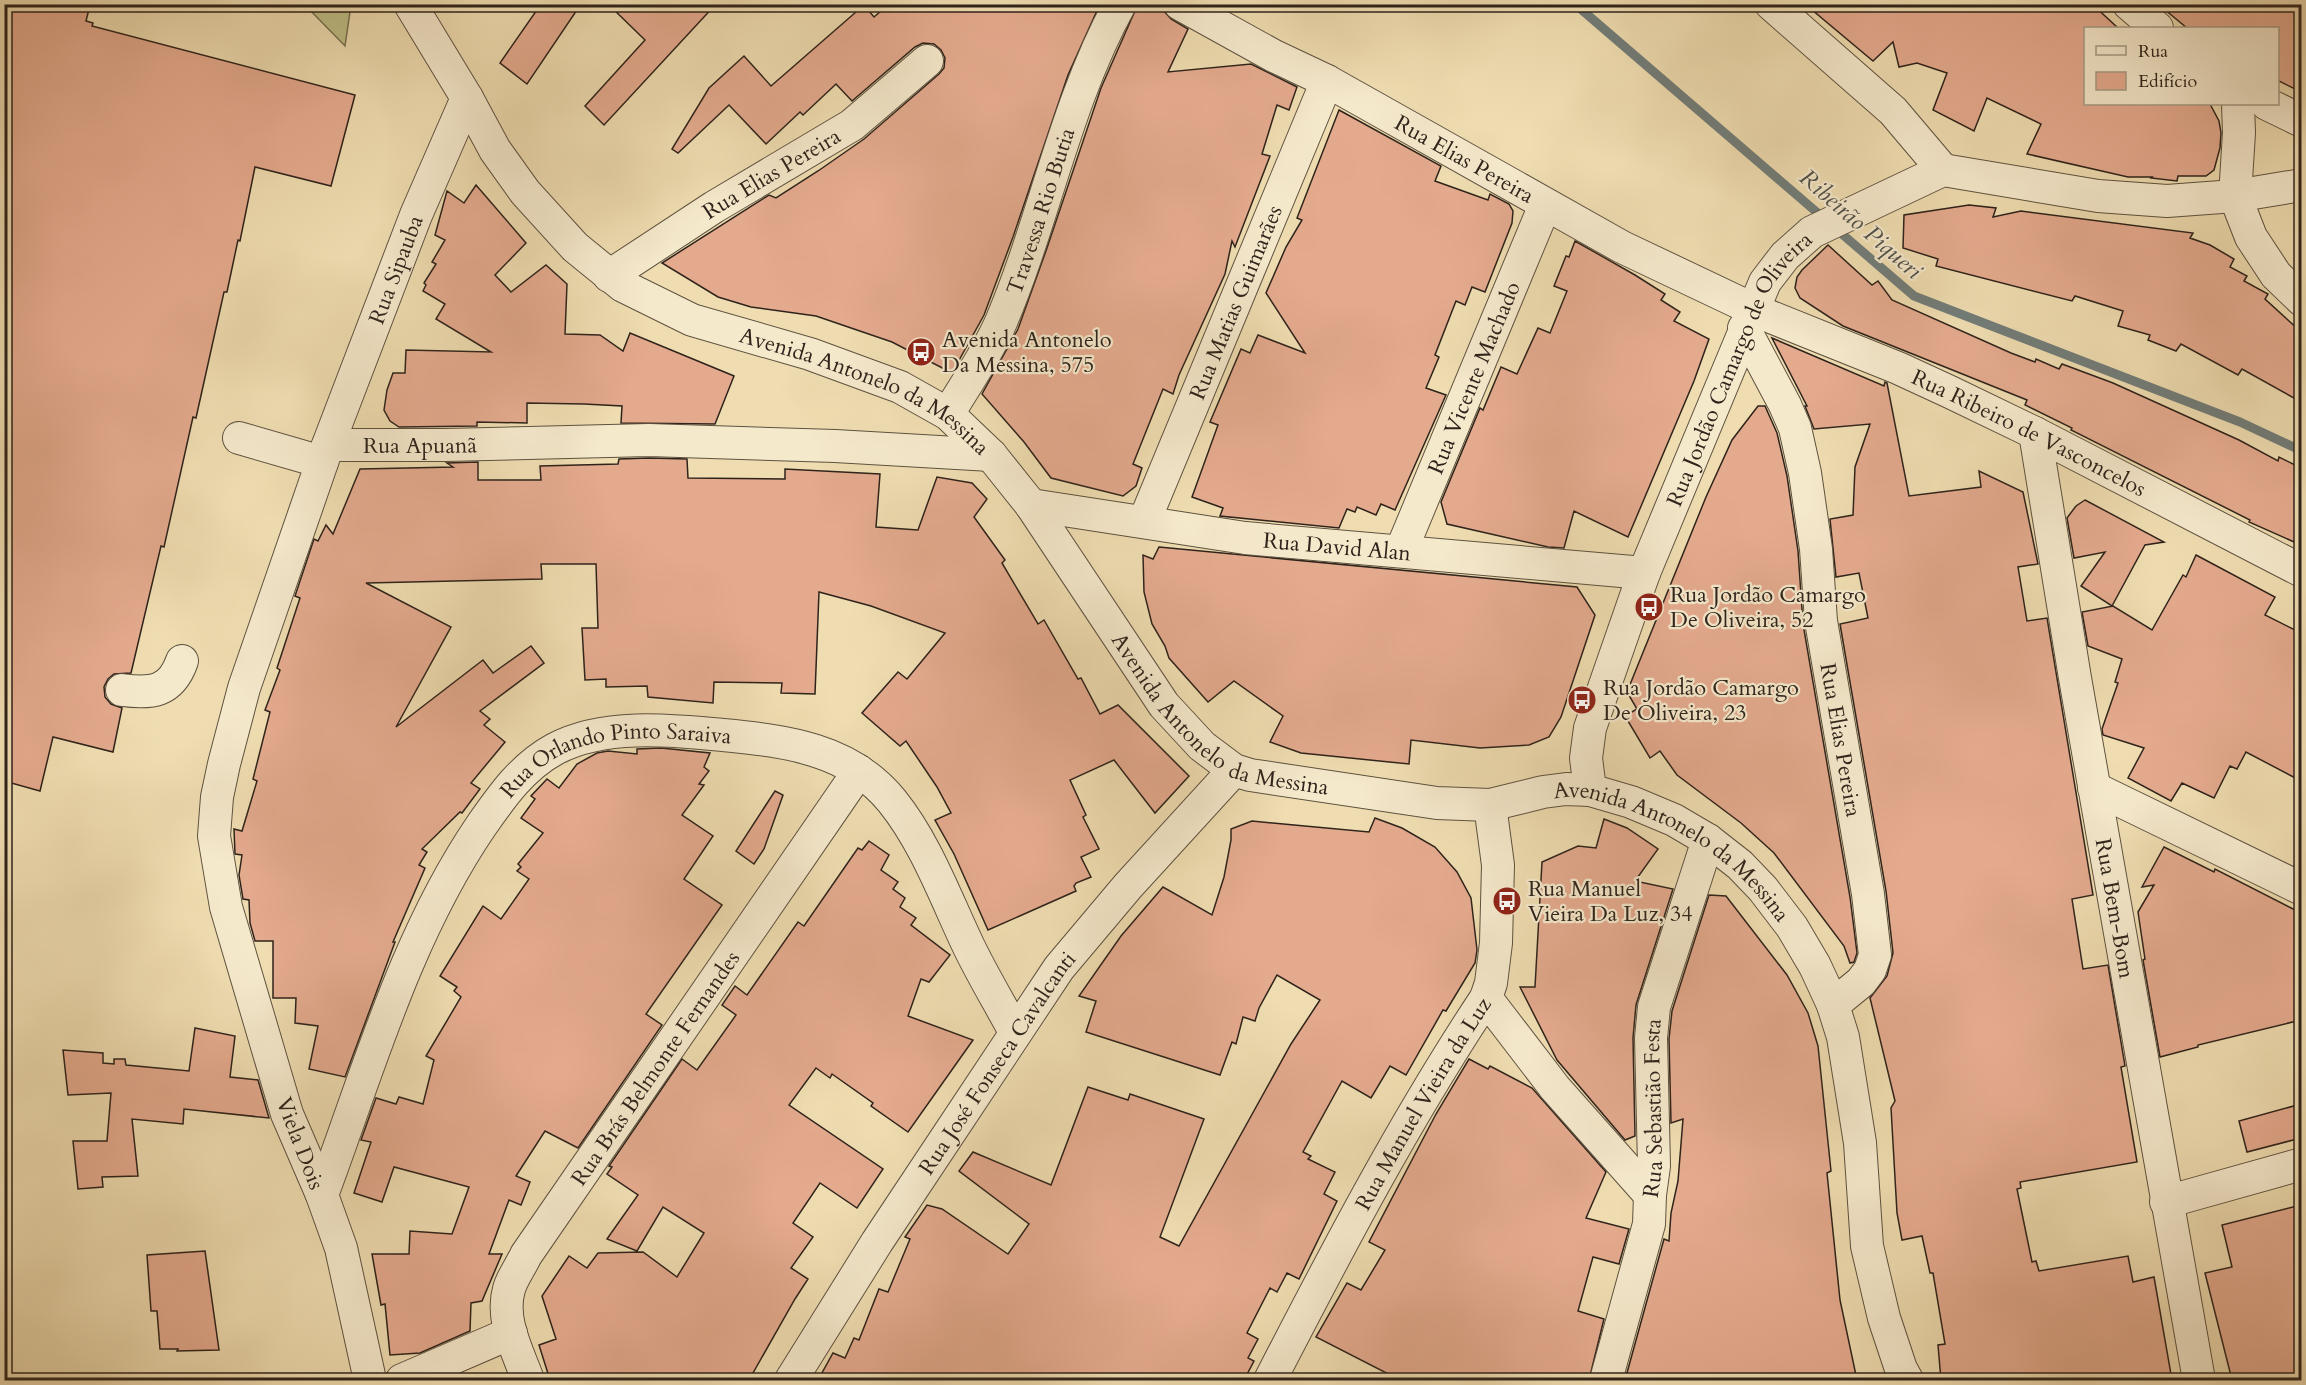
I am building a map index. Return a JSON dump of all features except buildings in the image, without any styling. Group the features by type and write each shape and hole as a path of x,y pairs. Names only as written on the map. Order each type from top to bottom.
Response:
{"street":[{"name":"Avenida Antonelo da Messina","path":"410,4 467,98 495,150 525,192 575,247 609,276 623,286 692,320 810,354 889,383 948,414 991,455 1031,505 1164,705 1202,746 1234,770 1250,776 1437,803 1491,805 1543,792 1566,789 1590,790 1631,802 1663,815 1708,840 1740,865 1763,889 1792,927 1815,966 1833,1005 1843,1037 1860,1143 1867,1246 1884,1318 1907,1380"},
{"name":"Travessa Rio Butia","path":"948,414 1000,323 1038,221 1080,90 1119,4"},
{"name":"Rua Elias Pereira","path":"1180,4 1274,56 1327,81 1545,206 1748,318 1795,428 1805,473 1816,549 1821,621 1868,894 1875,955 1870,970 1861,982 1833,1005"},
{"path":"1771,4 1893,111 1943,170 2110,197 2167,201 2235,196 2301,184"},
{"path":"2129,4 2156,27"},
{"name":"Rua Elias Pereira","path":"609,276 714,207 852,125 927,61"},
{"name":"Rua Matias Guimarães","path":"1144,522 1327,81"},
{"name":"Rua Sipauba","path":"325,453 416,215 467,98"},
{"path":"2238,105 2239,133 2235,196 2251,237 2276,275 2301,300"},
{"path":"2269,105 2301,121"},
{"name":"Rua Jordão Camargo de Oliveira","path":"1590,790 1586,758 1590,728 1644,573 1748,318 1765,282 1785,256 1812,232 1943,170"},
{"name":"Rua Vicente Machado","path":"1401,551 1545,206"},
{"name":"Rua Ribeiro de Vasconcelos","path":"1748,318 1898,368 2035,433 2301,571"},
{"name":"Rua Bem-Bom","path":"2035,433 2056,572 2199,1380"},
{"name":"Rua Apuanã","path":"239,438 325,453 445,445 649,440 835,446 991,455"},
{"name":"Viela Dois","path":"325,453 244,688 217,797 214,836 226,907 247,983 287,1114 322,1195 348,1273 370,1380"},
{"name":"Rua David Alan","path":"1031,505 1245,538 1644,573"},
{"path":"122,690 142,692 160,689 170,684 178,674 182,661"},
{"name":"Rua Orlando Pinto Saraiva","path":"322,1195 400,980 428,916 460,858 505,792 530,765 556,748 581,739 639,730 690,731 774,740 834,756 859,771 891,800 907,822 971,951 1016,1032"},
{"name":"Rua José Fonseca Cavalcanti","path":"791,1380 877,1242 1016,1032 1073,952 1128,886 1234,770"},
{"name":"Rua Brás Belmonte Fernandes","path":"528,1380 511,1333 507,1309 509,1288 526,1255 859,771"},
{"path":"2094,788 2301,889"},
{"name":"Rua Manuel Vieira da Luz","path":"1270,1380 1332,1258 1433,1080 1486,998 1491,983 1496,943 1498,865 1491,805"},
{"name":"Rua Sebastião Festa","path":"1606,1380 1649,1224 1654,1166 1651,1038 1654,1007 1708,840"},
{"path":"1486,998 1555,1088 1650,1196"},
{"path":"2166,1202 2301,1164"},
{"path":"402,1380 511,1333"}],"green space":[{"path":"305,5 351,5 345,46"}],"waterway":[{"name":"Ribeirão Piqueri","path":"1575,4 1914,296 2240,422 2302,451"}],"place":[{"name":"Avenida Antonelo Da Messina, 575","path":"921,352"},
{"name":"Rua Jordão Camargo De Oliveira, 52","path":"1649,607"},
{"name":"Rua Jordão Camargo De Oliveira, 23","path":"1582,700"},
{"name":"Rua Manuel Vieira Da Luz, 34","path":"1507,901"}]}
